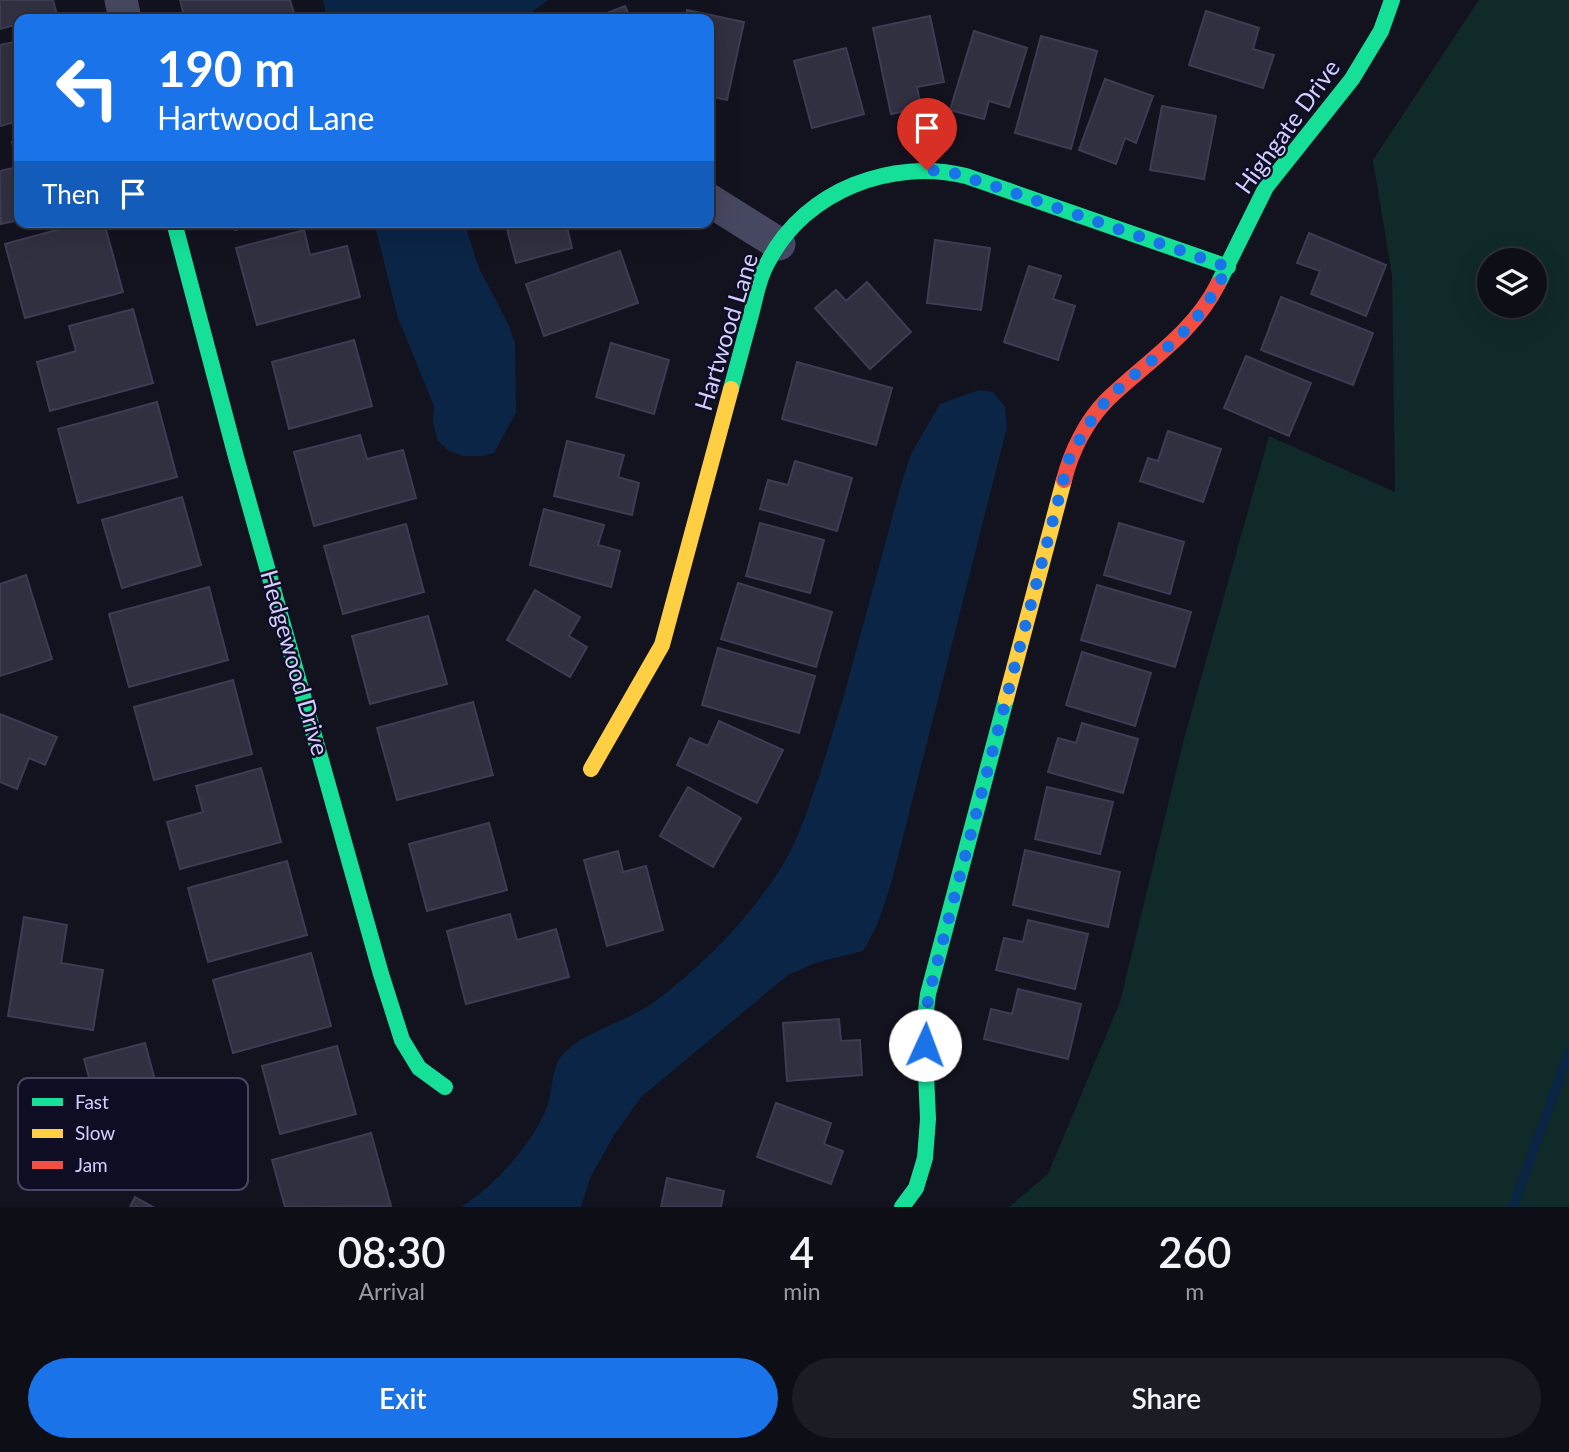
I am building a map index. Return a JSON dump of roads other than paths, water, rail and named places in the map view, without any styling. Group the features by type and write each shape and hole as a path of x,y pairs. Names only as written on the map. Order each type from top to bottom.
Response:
{"street":[{"name":"Highgate Drive","path":"902,1207 916,1188 925,1158 928,1119 924,1027 929,994 1069,459 1105,402 1165,350 1191,324 1212,296 1266,187 1352,79 1381,31 1392,0"},
{"name":"Hartwood Lane","path":"591,769 662,645 768,259 805,216 834,194 862,181 896,172 950,172 1228,267"},
{"path":"714,203 779,244"},
{"name":"Hedgewood Drive","path":"176,228 236,457 381,974 402,1040 419,1068 445,1087"}],"water":[{"path":"323,0 548,0 530,14 326,14"},
{"path":"376,228 466,228 479,268 515,343 516,412 494,453 463,456 449,451 438,441 433,423 434,406 398,318"},
{"path":"979,390 993,392 1005,407 1007,427 892,878 870,940 863,951 815,963 788,975 641,1097 614,1135 590,1178 581,1207 461,1207 499,1176 532,1135 547,1107 557,1064 565,1052 585,1037 653,1003 690,973 741,921 784,863 800,831 820,774 911,454 940,404"}],"waterway":[{"path":"1513,1207 1569,1052"}]}
